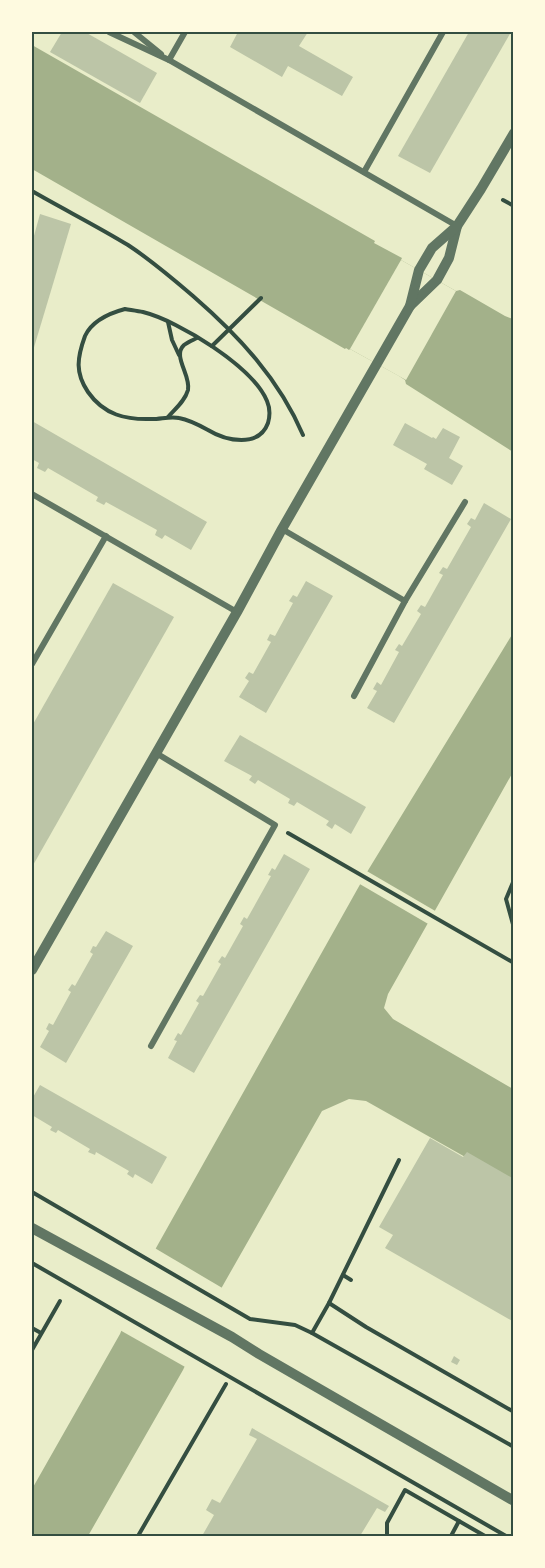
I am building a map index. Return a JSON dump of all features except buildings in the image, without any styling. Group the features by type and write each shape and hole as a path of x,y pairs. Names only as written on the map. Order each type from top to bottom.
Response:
{"street":[{"path":"109,32 169,60 457,226"},
{"path":"134,32 169,60"},
{"path":"169,60 185,32"},
{"path":"364,172 443,32"},
{"path":"32,970 410,306 419,270 432,248 457,226 513,133"},
{"path":"410,306 437,280 449,258 457,226"},
{"path":"32,494 237,612"},
{"path":"354,696 405,601 465,502"},
{"path":"282,529 405,601"},
{"path":"32,664 106,536"},
{"path":"151,1046 275,825 155,753"},
{"path":"32,1228 232,1337 513,1501"}],"path":[{"path":"32,191 127,245 178,283 229,329 266,371 293,412 303,435"},
{"path":"503,201 513,206"},
{"path":"212,346 261,298"},
{"path":"125,309 144,312 197,338 212,346 247,374 267,401 269,420 266,429 258,436 248,440 223,438 192,421 177,417 132,419 117,416 105,410 93,399 78,374 79,358 87,332 111,313 125,309"},
{"path":"167,418 188,392 189,379 172,340 168,322"},
{"path":"179,356 184,345 197,338"},
{"path":"275,825 513,963"},
{"path":"513,880 506,899 513,928"},
{"path":"312,1333 399,1160"},
{"path":"32,1192 250,1319 295,1325 312,1333 513,1447"},
{"path":"32,1263 506,1536"},
{"path":"343,1275 351,1280"},
{"path":"32,1350 60,1301"},
{"path":"329,1303 366,1328 513,1412"},
{"path":"32,1328 41,1333"},
{"path":"138,1536 226,1384"},
{"path":"387,1536 387,1523 405,1490 485,1536"},
{"path":"451,1536 459,1521"}],"shaded area":[{"path":"32,45 375,241 374,243 402,258 401,260 513,319 513,452 406,384 405,380 399,376 350,349 345,349 32,169"},
{"path":"513,633 513,772 388,994 384,1008 393,1019 513,1089 513,1184 366,1101 349,1099 322,1111 222,1287 183,1370 88,1536 32,1536 32,1489 120,1334 156,1248 367,872"}],"pier":[{"path":"401,260 456,291 406,380 350,349"},
{"path":"365,870 437,912 430,925 358,883"},
{"path":"153,1247 224,1289 187,1368 118,1329"}]}
